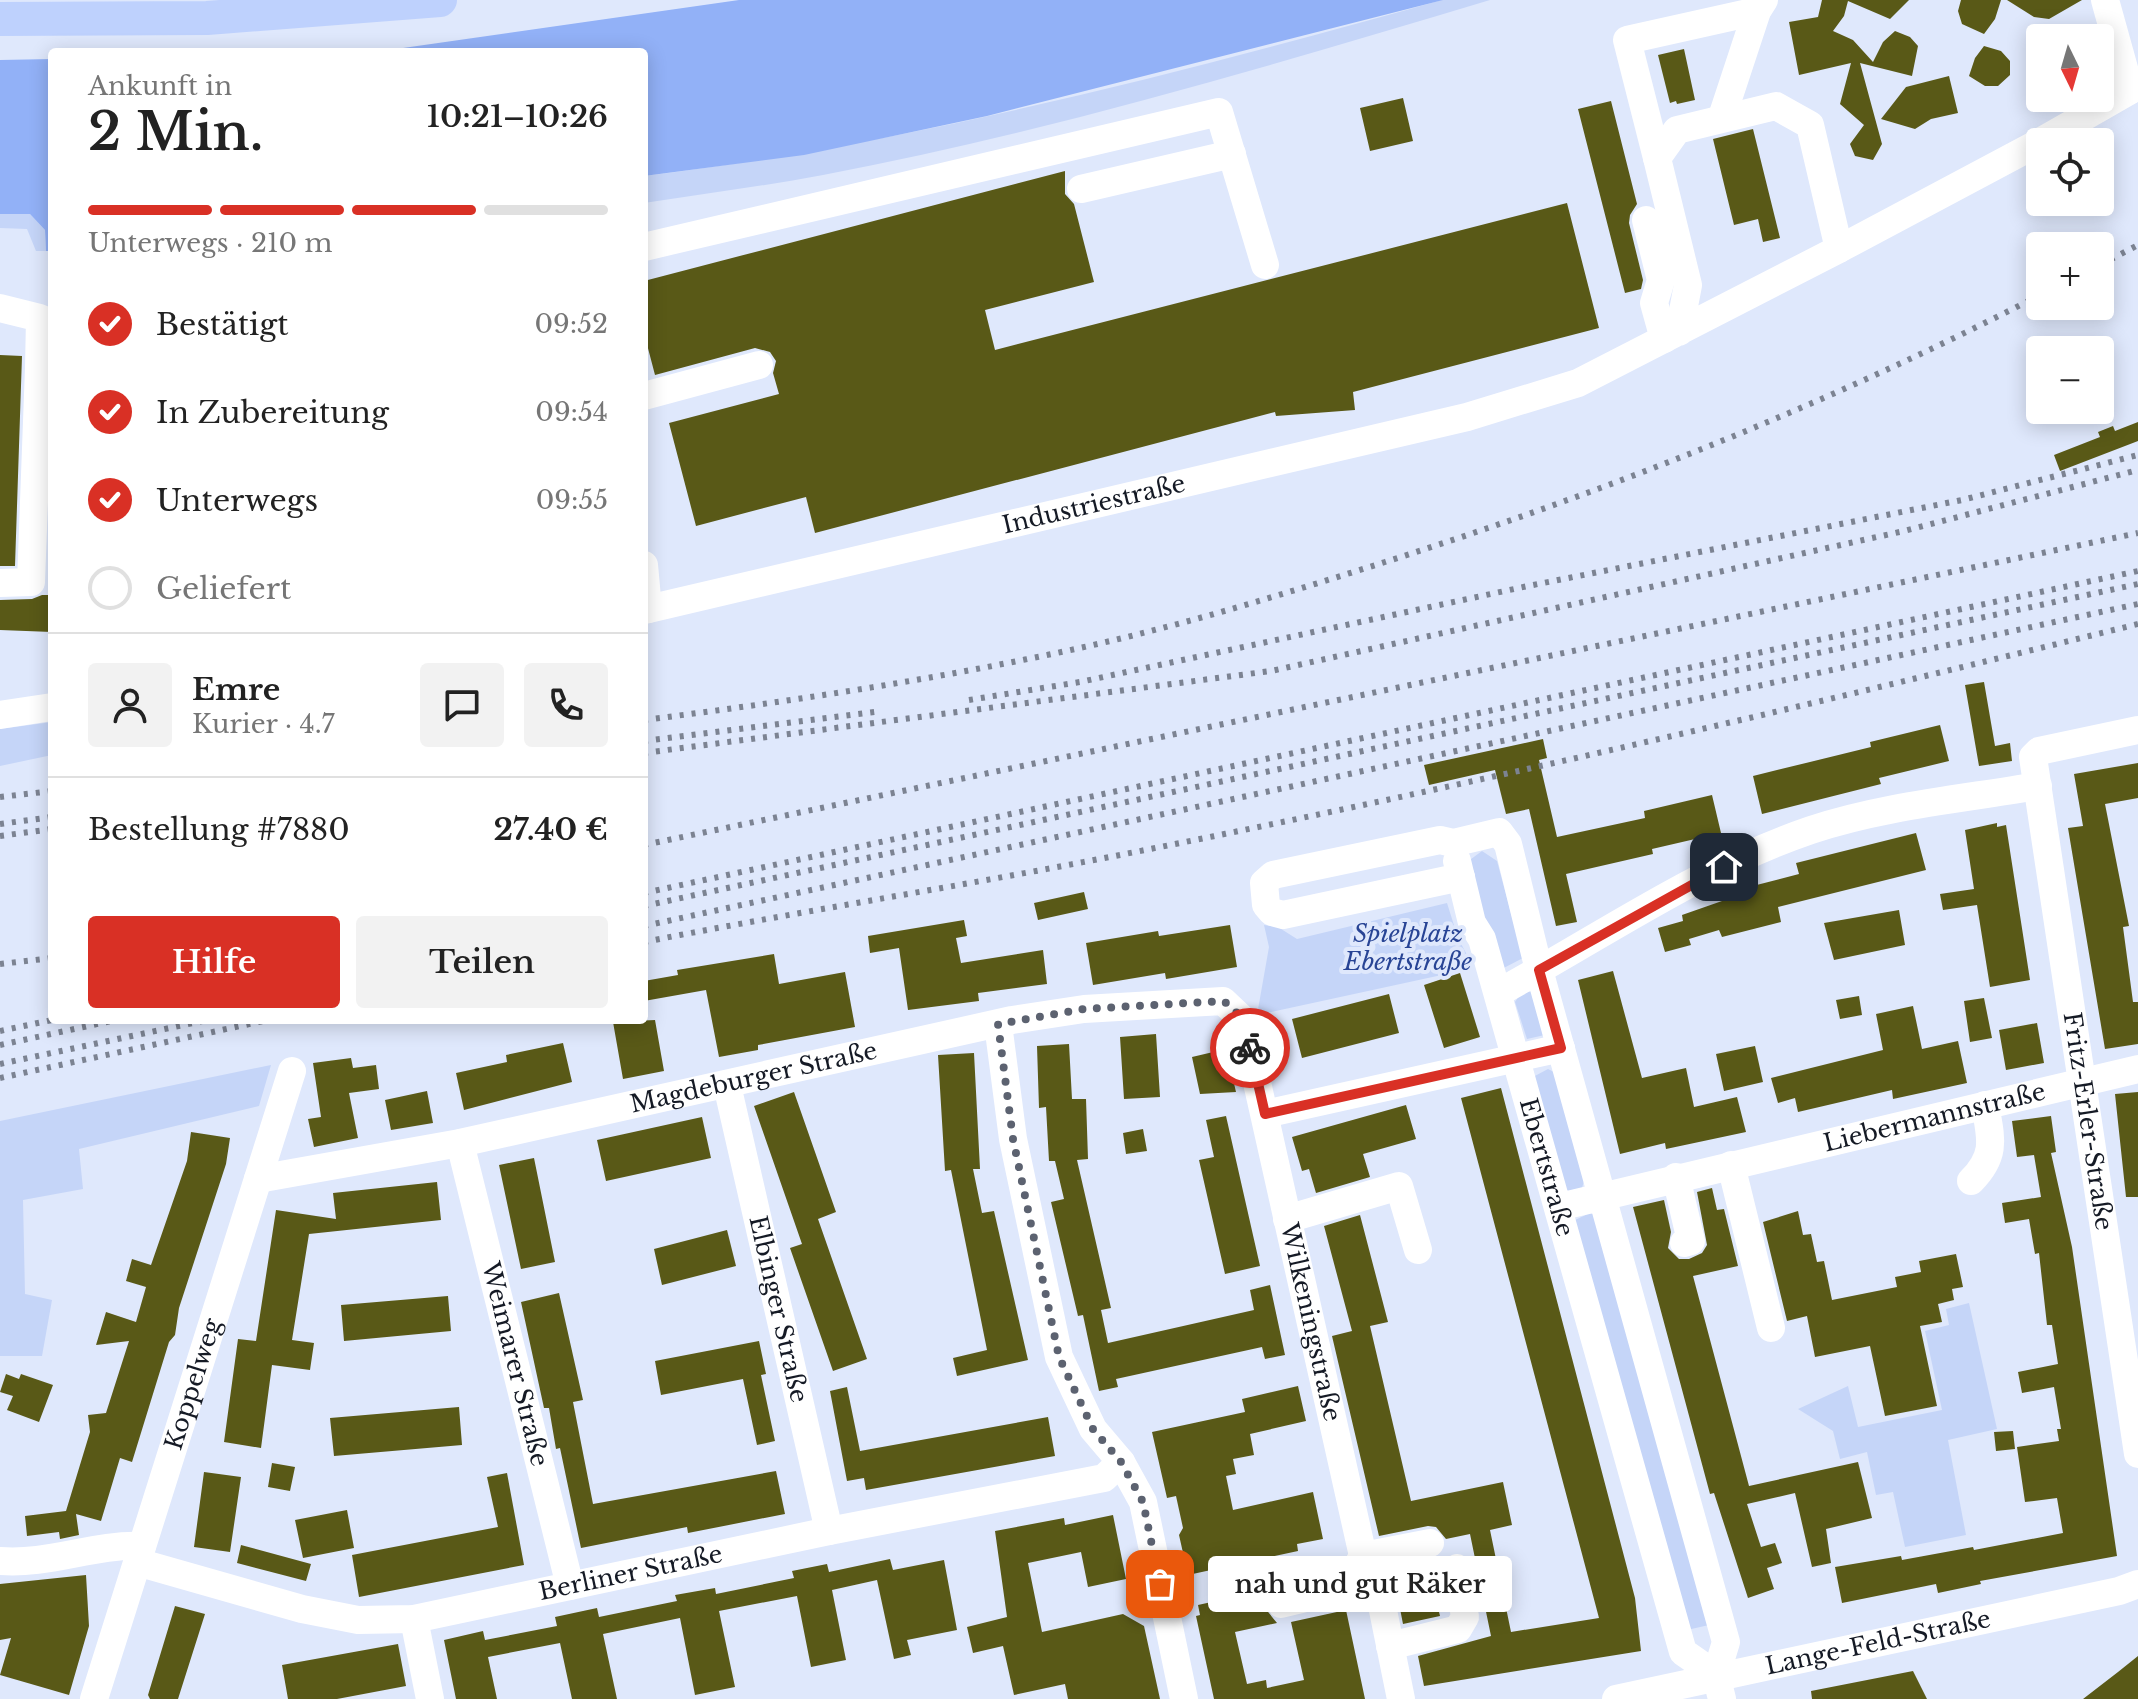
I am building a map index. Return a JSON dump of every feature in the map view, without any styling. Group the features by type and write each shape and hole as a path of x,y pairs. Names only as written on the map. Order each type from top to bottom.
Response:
{"main road":[{"path":"0,19 440,0"}],"street":[{"path":"2105,0 2134,88"},
{"path":"1722,117 1760,6"},
{"path":"1672,335 1688,285 1627,40 1760,6"},
{"name":"Industriestraße","path":"2064,128 2134,88"},
{"path":"1657,158 1677,130 1776,106 1810,125 1839,249"},
{"path":"648,246 1219,112 1265,265"},
{"name":"Industriestraße","path":"648,610 1541,396 1578,383 2026,149"},
{"path":"1081,189 1232,154"},
{"path":"1646,220 1661,280 1654,303 1672,335"},
{"path":"0,308 40,318 45,373 42,516 31,582 0,583"},
{"path":"648,395 759,365"},
{"path":"0,715 48,708"},
{"name":"Fritz-Erler-Straße","path":"2138,730 2039,751 2033,757 2138,1454"},
{"path":"1498,993 1679,888 1811,830 1879,812 2038,786"},
{"name":"Ebertstraße","path":"1499,832 1508,844 1539,970 1726,1642 1719,1687 1683,1652 1517,1056 1482,939 1472,923 1453,843 1499,832"},
{"path":"1453,843 1440,840 1273,875 1264,883 1266,905 1272,912 1283,915 1461,877"},
{"name":"Magdeburger Straße","path":"258,1179 460,1143 998,1024 1084,1009 1223,1001 1236,1010 1243,1020"},
{"name":"Wilkeningstraße","path":"1243,1020 1401,1699"},
{"path":"998,1024 1013,1139 1059,1357 1093,1429 1121,1462 1143,1502 1184,1699"},
{"path":"1265,1114 1561,1048"},
{"name":"Liebermannstraße","path":"1559,1207 2138,1069"},
{"name":"Koppelweg","path":"94,1699 292,1071"},
{"name":"Elbinger Straße","path":"727,1085 829,1531"},
{"path":"1971,1181 1986,1167 1991,1145 1985,1105"},
{"name":"Weimarer Straße","path":"460,1143 570,1586"},
{"path":"1731,1165 1771,1328"},
{"path":"1676,1177 1691,1241 1684,1243"},
{"path":"1287,1219 1399,1186 1418,1250"},
{"name":"Berliner Straße","path":"0,1561 29,1564 112,1544 302,1609 358,1620 414,1619 829,1531 1104,1478 1121,1462"},
{"path":"1281,1604 1344,1589 1368,1561 1430,1543"},
{"path":"1390,1646 1458,1629 1465,1617 1457,1568"},
{"name":"Lange-Feld-Straße","path":"1616,1699 1719,1687 2138,1584"},
{"path":"414,1619 430,1699"}],"green space":[{"path":"1442,0 1490,0 1242,73 992,139 823,175 648,202 648,175 745,162 946,125 1245,54"},
{"path":"0,214 30,214 45,230 46,251 36,251 27,229 0,228"},
{"path":"48,723 48,756 0,766 0,729"},
{"path":"1482,851 1497,861 1523,958 1496,972 1467,862"},
{"name":"Spielplatz Ebertstraße","path":"1447,903 1458,938 1474,968 1257,1015 1269,947 1264,925 1278,927 1297,939"},
{"path":"1535,991 1549,1034 1527,1039 1515,1002 1521,993"},
{"path":"271,1065 259,1106 79,1149 83,1189 23,1200 25,1294 52,1300 42,1356 0,1356 0,1121"},
{"path":"1548,1069 1554,1072 1584,1181 1582,1188 1568,1191 1564,1186 1533,1077"},
{"path":"1590,1213 1595,1215 1709,1625 1687,1630 1575,1220"},
{"path":"1969,1303 1997,1429 1948,1440 1966,1535 1905,1547 1893,1492 1876,1495 1867,1452 1840,1459 1833,1431 1798,1409 1848,1386 1858,1427 1942,1410 1925,1331 1949,1325 1946,1309"}],"water":[{"path":"739,0 1443,0 987,116 804,155 648,175 648,48 403,48"},
{"path":"48,59 48,251 45,230 30,214 0,214 0,60"}],"building":[{"path":"1822,0 1909,0 1890,19 1848,1 1844,16 1833,31 1853,40 1873,62 1883,42 1895,31 1910,37 1918,46 1912,76 1860,63 1882,144 1873,160 1855,156 1850,144 1864,125 1840,104 1851,63 1799,75 1789,22 1818,17"},
{"path":"1961,0 2001,0 1995,19 1984,34 1962,24 1958,11"},
{"path":"2007,0 2082,0 2049,19 2034,17"},
{"path":"1984,46 2001,51 2010,61 2010,75 1998,86 1985,86 1969,76 1975,58"},
{"path":"1684,49 1695,100 1670,103 1658,55"},
{"path":"1949,76 1958,113 1931,119 1915,129 1881,119 1906,87"},
{"path":"1403,98 1413,141 1370,151 1360,108"},
{"path":"1611,101 1637,204 1629,223 1643,280 1641,289 1625,293 1578,109"},
{"path":"1753,129 1780,238 1763,242 1758,219 1734,225 1713,139"},
{"path":"1065,171 1065,194 1074,204 1094,282 985,310 995,350 1567,203 1599,328 1353,392 1355,410 1276,416 1275,412 815,533 806,497 696,526 669,423 779,394 773,373 776,361 770,352 755,348 655,375 648,348 648,280"},
{"path":"0,355 22,356 15,566 0,566"},
{"path":"2138,422 2138,441 2060,471 2054,455 2100,437 2098,432 2113,426 2115,431"},
{"path":"48,595 48,632 0,630 0,600"},
{"path":"1984,682 1995,746 2010,743 2012,761 1979,766 1965,685"},
{"path":"1940,725 1949,761 1879,778 1881,784 1762,814 1753,776 1871,747 1870,742"},
{"path":"1543,739 1547,758 1539,760 1557,837 1645,818 1644,811 1712,795 1721,833 1652,849 1653,854 1566,874 1577,922 1556,926 1529,809 1506,814 1495,770 1429,785 1424,765"},
{"path":"2138,763 2138,798 2105,804 2129,926 2123,927 2133,1002 2138,1002 2138,1044 2105,1049 2068,828 2083,826 2074,774"},
{"path":"1997,823 1997,827 2006,825 2030,980 1990,987 1977,905 1943,910 1940,894 1974,889 1965,830"},
{"path":"1916,833 1926,870 1778,907 1781,922 1722,937 1719,930 1689,939 1691,945 1665,952 1658,928 1683,921 1682,915 1742,894 1741,889 1799,874 1796,863"},
{"path":"1084,892 1088,909 1038,920 1034,903"},
{"path":"1899,910 1905,945 1834,960 1824,923"},
{"path":"964,920 967,936 956,938 961,963 1043,950 1047,984 978,993 979,1001 908,1010 899,948 870,953 868,936"},
{"path":"1230,925 1237,967 1166,979 1165,973 1093,985 1086,943 1158,931 1159,936"},
{"path":"774,954 779,984 845,972 855,1027 758,1045 758,1050 719,1057 706,990 648,1000 648,980 678,975 677,970"},
{"path":"1613,971 1642,1078 1686,1068 1694,1107 1737,1097 1746,1132 1666,1149 1665,1143 1620,1154 1578,980"},
{"path":"1460,973 1480,1037 1444,1048 1424,985"},
{"path":"1389,994 1399,1033 1302,1058 1292,1019"},
{"path":"1859,996 1862,1015 1840,1019 1836,1000"},
{"path":"1984,998 1992,1038 1970,1042 1964,1001"},
{"path":"1913,1006 1922,1049 1958,1041 1967,1083 1893,1099 1892,1090 1798,1112 1795,1098 1778,1103 1771,1078 1883,1050 1876,1014"},
{"path":"648,1020 655,1020 664,1071 623,1079 613,1024 648,1024"},
{"path":"2037,1023 2044,1063 2006,1070 1999,1030"},
{"path":"1156,1034 1160,1097 1124,1099 1120,1037"},
{"path":"563,1043 572,1082 464,1110 456,1073 507,1062 506,1055"},
{"path":"1069,1044 1072,1099 1086,1099 1088,1159 1077,1160 1111,1308 1101,1310 1108,1343 1254,1310 1250,1290 1270,1285 1285,1355 1265,1359 1262,1347 1116,1379 1118,1387 1099,1391 1083,1315 1078,1316 1051,1202 1064,1199 1055,1161 1049,1161 1046,1107 1039,1108 1037,1046"},
{"path":"1755,1046 1763,1082 1724,1091 1716,1054"},
{"path":"1226,1049 1236,1092 1200,1094 1192,1057"},
{"path":"974,1053 980,1169 973,1169 982,1213 994,1211 1028,1360 957,1376 953,1358 987,1350 951,1170 945,1171 938,1055"},
{"path":"351,1058 353,1068 376,1065 379,1089 349,1093 358,1138 314,1147 308,1119 321,1117 313,1063"},
{"path":"1501,1088 1635,1598 1641,1651 1424,1686 1418,1656 1491,1636 1470,1534 1446,1539 1436,1527 1428,1526 1379,1536 1332,1336 1352,1331 1324,1226 1360,1215 1388,1322 1370,1326 1411,1501 1503,1482 1512,1525 1490,1530 1511,1632 1599,1618 1461,1098"},
{"path":"427,1091 433,1123 391,1130 385,1100"},
{"path":"794,1092 836,1212 818,1219 867,1359 833,1371 790,1248 802,1244 754,1106"},
{"path":"2138,1092 2138,1197 2126,1197 2115,1094"},
{"path":"1406,1105 1416,1139 1363,1154 1370,1177 1316,1193 1309,1169 1302,1171 1292,1137"},
{"path":"1226,1116 1260,1266 1225,1274 1199,1160 1214,1157 1206,1120"},
{"path":"2051,1116 2056,1152 2051,1153 2072,1247 2117,1556 1980,1581 1981,1584 1938,1593 1936,1584 1842,1603 1835,1567 1901,1556 1902,1560 1973,1547 1974,1550 2063,1533 2057,1498 2025,1502 2017,1447 2059,1441 2057,1429 2061,1429 2054,1387 2022,1393 2018,1372 2058,1364 2052,1325 2047,1325 2039,1253 2035,1254 2029,1219 2005,1223 2002,1203 2041,1197 2034,1155 2017,1157 2012,1121"},
{"path":"702,1117 711,1158 606,1181 597,1140"},
{"path":"1143,1129 1147,1151 1126,1154 1123,1133"},
{"path":"191,1132 230,1138 226,1164 179,1308 175,1335 169,1342 132,1462 120,1458 101,1521 76,1514 79,1535 60,1539 59,1532 27,1536 25,1516 66,1511 90,1432 88,1415 106,1413 129,1341 96,1345 106,1312 136,1322 146,1287 126,1281 132,1259 151,1265 187,1161"},
{"path":"534,1158 555,1262 521,1269 499,1165"},
{"path":"437,1182 441,1220 309,1234 292,1340 314,1343 310,1370 272,1365 261,1448 224,1442 238,1339 256,1341 276,1210 336,1219 333,1193"},
{"path":"1712,1188 1717,1210 1724,1209 1738,1266 1693,1276 1749,1486 1858,1462 1872,1518 1826,1529 1831,1563 1812,1567 1795,1493 1747,1504 1761,1547 1775,1543 1782,1563 1767,1568 1774,1589 1748,1598 1714,1493 1710,1494 1633,1207 1664,1200 1671,1232 1668,1248 1679,1259 1689,1259 1702,1253 1707,1245 1697,1192"},
{"path":"1798,1211 1803,1235 1811,1234 1817,1262 1824,1261 1832,1300 1897,1287 1895,1277 1921,1272 1919,1261 1956,1254 1963,1287 1952,1289 1954,1300 1938,1304 1942,1322 1920,1326 1937,1406 1885,1416 1870,1346 1815,1357 1807,1316 1787,1321 1763,1222"},
{"path":"727,1230 736,1266 662,1285 654,1249"},
{"path":"559,1293 583,1400 573,1402 593,1504 776,1471 785,1514 688,1533 687,1527 581,1548 560,1448 556,1449 549,1408 544,1408 521,1302"},
{"path":"448,1296 451,1331 344,1341 341,1305"},
{"path":"759,1341 766,1374 761,1375 775,1441 757,1445 743,1379 661,1395 655,1361"},
{"path":"6,1374 19,1379 21,1374 53,1385 39,1422 7,1410 13,1396 0,1392"},
{"path":"1298,1386 1306,1421 1250,1434 1254,1455 1233,1459 1236,1474 1226,1476 1233,1510 1313,1492 1323,1539 1297,1544 1298,1551 1188,1575 1179,1535 1183,1528 1176,1496 1167,1498 1152,1432 1245,1412 1242,1399"},
{"path":"847,1387 860,1451 1048,1417 1055,1456 866,1490 864,1478 847,1481 830,1391"},
{"path":"459,1407 462,1445 334,1456 330,1418"},
{"path":"2013,1431 2015,1449 1996,1451 1994,1432"},
{"path":"272,1463 295,1467 290,1491 268,1487"},
{"path":"204,1472 241,1477 230,1552 194,1547"},
{"path":"507,1473 524,1565 359,1597 352,1555 498,1527 487,1477"},
{"path":"347,1510 354,1548 303,1558 295,1520"},
{"path":"1113,1515 1126,1579 1088,1587 1081,1552 1028,1563 1042,1632 1123,1614 1144,1626 1160,1699 1068,1699 1065,1684 1014,1695 1003,1646 973,1653 967,1627 1007,1617 995,1531 1064,1518 1065,1525"},
{"path":"241,1545 311,1564 306,1581 237,1563"},
{"path":"890,1559 893,1570 944,1560 957,1630 907,1640 911,1655 894,1659 877,1580 832,1590 846,1660 811,1667 797,1596 719,1611 735,1687 695,1695 680,1618 603,1634 617,1699 572,1699 560,1643 488,1657 497,1699 456,1699 444,1640 483,1631 485,1640 557,1626 555,1617 597,1608 599,1617 677,1601 675,1595 715,1588 716,1594 794,1578 792,1571 827,1564 829,1572"},
{"path":"1427,1561 1440,1616 1403,1624 1392,1568"},
{"path":"86,1575 89,1626 69,1695 0,1675 11,1638 0,1640 0,1584"},
{"path":"1270,1589 1264,1607 1277,1623 1235,1632 1247,1684 1266,1680 1267,1688 1304,1680 1291,1622 1346,1610 1365,1699 1214,1699 1196,1616 1200,1615 1198,1605"},
{"path":"175,1606 205,1614 178,1699 150,1699 148,1695"},
{"path":"398,1644 406,1686 337,1699 288,1699 282,1665"},
{"path":"2138,1656 2138,1699 2083,1699 2118,1672"},
{"path":"1913,1671 1927,1699 1812,1699 1811,1691"}],"railway":[{"path":"2114,258 2138,245"},
{"path":"648,719 855,690 1013,662 1147,632 1306,587 1636,475 1880,373 2026,302"},
{"path":"969,700 1080,682 1528,586 1962,500 2138,455"},
{"path":"648,752 1271,671 1904,531 2138,470"},
{"path":"648,844 2138,533"},
{"path":"648,892 2138,571"},
{"path":"648,905 2138,584"},
{"path":"648,925 2138,604"},
{"path":"648,941 1274,824 1769,713 2138,624"},
{"path":"648,740 882,711"},
{"path":"0,797 48,791"},
{"path":"0,824 48,818"},
{"path":"0,836 48,830"},
{"path":"0,964 48,958"},
{"path":"0,1031 48,1021"},
{"path":"0,1045 97,1024"},
{"path":"0,1064 188,1024"},
{"path":"0,1078 250,1024"}],"way so far":[{"path":"1160,1584 1143,1502 1121,1462 1093,1429 1059,1357 1013,1139 998,1024 1084,1009 1223,1001 1236,1010 1243,1020 1250,1048"}],"place":[{"name":"nah und gut Räker","path":"1160,1584"}],"route":[{"path":"1250,1048 1265,1114 1561,1048 1539,970 1679,888 1724,867"}]}
